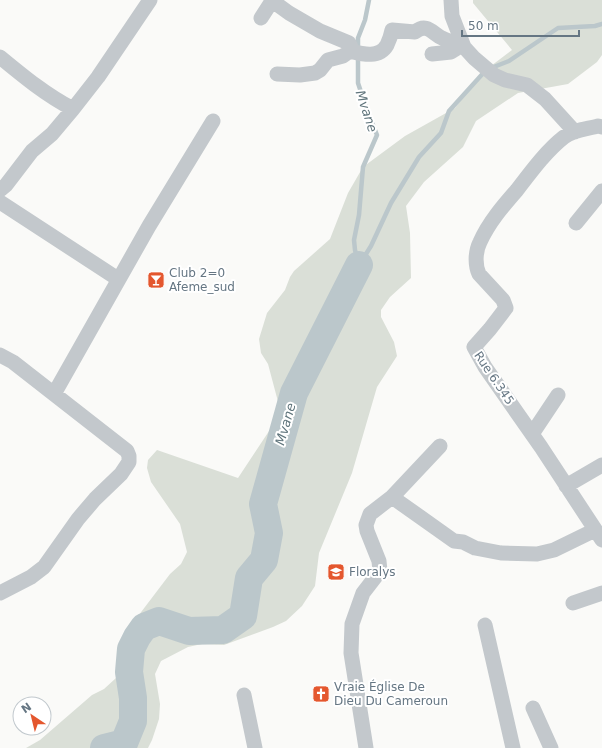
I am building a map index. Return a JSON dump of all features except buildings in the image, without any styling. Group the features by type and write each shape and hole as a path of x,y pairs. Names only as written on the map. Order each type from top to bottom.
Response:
{"street":[{"path":"0,190 6,185 32,151 52,134 73,109 98,77 150,0"},
{"path":"451,0 452,16 462,47"},
{"path":"261,18 271,1 320,31 349,43 351,47 350,51"},
{"path":"350,51 362,55 377,53 387,46 392,30 415,32 418,29 428,28 436,32 440,37 454,42 462,47 494,75 505,80 527,85 545,99 575,132"},
{"path":"432,54 451,52 462,47"},
{"path":"277,74 300,75 315,73 320,70 328,60 343,56 350,51"},
{"path":"0,56 33,84 56,100 73,109"},
{"path":"54,394 118,279 213,121"},
{"name":"Rue 6.345","path":"599,535 532,434 485,367 474,347 506,308 503,300 477,270 476,254 479,243 489,224 540,161 564,137 575,132 598,126 602,127"},
{"path":"576,223 602,191"},
{"path":"0,202 118,279"},
{"path":"0,355 13,362 127,451 129,456 129,462 121,474 95,499 78,519 44,567 31,577 0,593"},
{"path":"532,434 558,395"},
{"path":"366,748 351,653 352,624 363,593 380,571 379,561 366,525 370,514 392,497 440,446"},
{"path":"566,486 602,465"},
{"path":"392,497 454,541 463,542 475,548 501,552 537,554 599,535"},
{"path":"573,602 602,593"},
{"path":"485,626 513,748"},
{"path":"244,695 255,748"},
{"path":"533,708 551,748"}],"shaded area":[{"path":"473,0 602,0 602,55 597,62 568,84 518,93 476,121 463,147 424,182 406,206 410,233 411,278 390,297 381,310 381,317 394,342 397,356 377,387 352,473 319,553 315,586 302,606 286,621 224,645 202,644 188,647 161,661 155,674 160,704 159,719 148,748 26,748 45,736 52,736 52,730 92,695 104,689 116,678 129,628 170,574 181,564 187,552 180,524 151,482 147,468 148,460 157,450 238,478 281,413 268,364 261,353 259,339 267,313 285,290 290,277 294,271 330,239 348,193 363,167 405,136 455,108 483,72 512,50 473,3"}],"waterway":[{"name":"Mvane","path":"358,48 358,38 365,20 369,0"},
{"path":"359,265 371,246 391,203 419,157 441,133 449,111 486,70 509,61 558,28 595,26 602,24"},
{"name":"Mvane","path":"358,56 358,83 377,135 363,167 359,215 354,240 359,265"},
{"name":"Mvane","path":"104,748 124,743 133,721 133,698 129,672 131,649 144,627 159,621 189,631 223,630 243,616 249,578 264,560 269,533 263,504 294,393 359,265"}],"place":[{"name":"Club 2=0 Afeme_sud","path":"156,280"},
{"name":"Floralys","path":"336,572"},
{"name":"Vraie Église De Dieu Du Cameroun","path":"321,694"}]}
